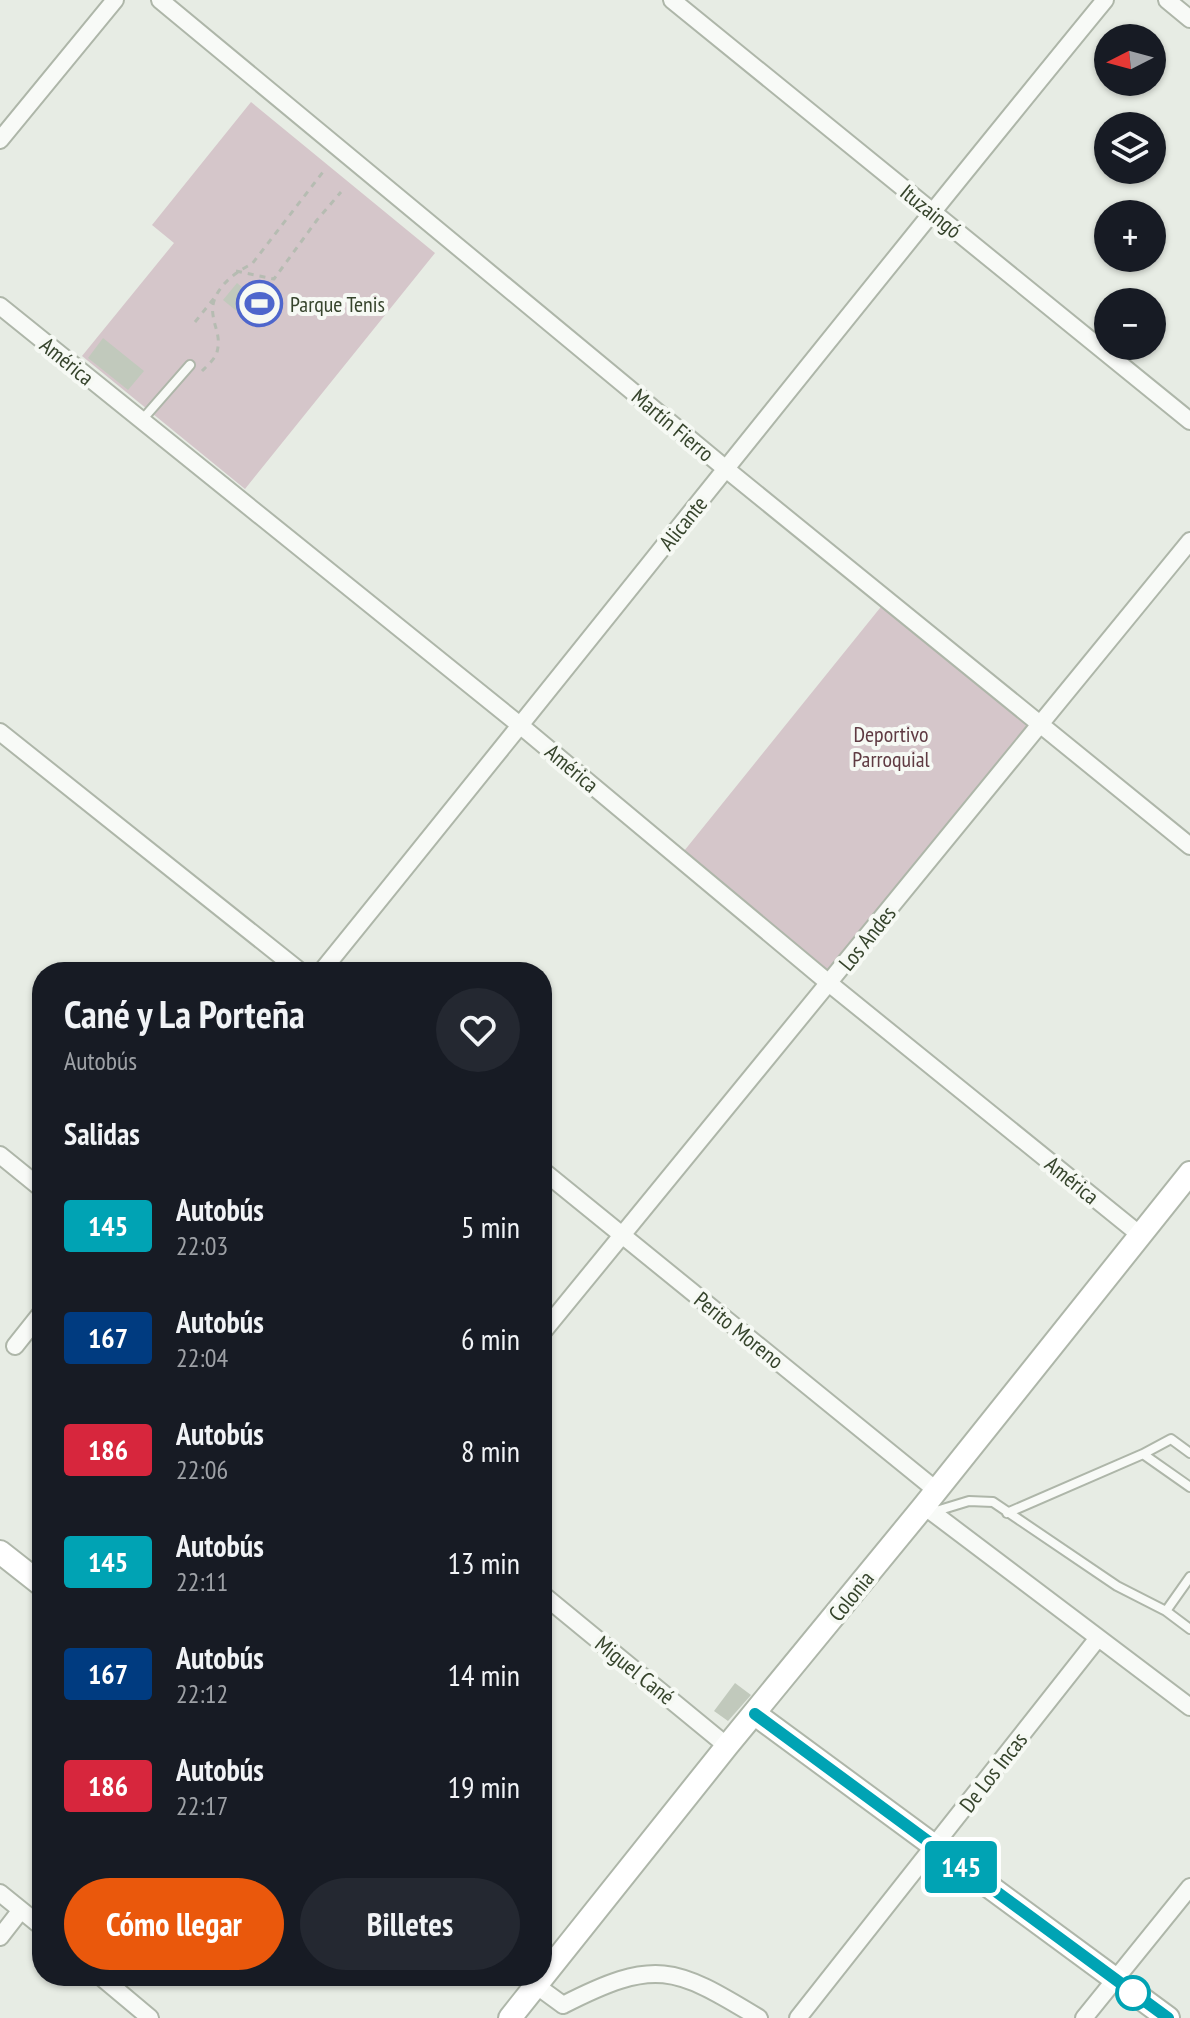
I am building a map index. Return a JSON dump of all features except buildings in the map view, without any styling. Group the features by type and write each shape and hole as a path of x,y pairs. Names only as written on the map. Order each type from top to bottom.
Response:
{"street":[{"path":"0,140 115,0"},
{"name":"Martín Fierro","path":"160,0 726,469 1190,846"},
{"name":"Ituzaingó","path":"672,0 1190,421"},
{"name":"Alicante","path":"329,962 931,211 1105,0"},
{"path":"1167,0 1190,19"},
{"name":"América","path":"0,306 521,726 830,984 1139,1234"},
{"name":"Los Andes","path":"552,1320 1190,541"},
{"path":"0,732 288,962"},
{"path":"0,1155 32,1181"},
{"name":"Colonia","path":"552,1955 931,1503 1139,1234 1190,1173"},
{"name":"Perito Moreno","path":"552,1178 931,1503 1098,1638 1190,1707"},
{"path":"15,1346 32,1325"},
{"path":"0,1552 32,1577"},
{"name":"Miguel Cané","path":"552,1602 727,1746"},
{"name":"De Los Incas","path":"798,2018 1098,1638"},
{"path":"755,1714 1168,2018"},
{"path":"1084,2018 1190,1887"},
{"path":"0,1893 32,1919"},
{"path":"0,1937 21,1910"},
{"path":"535,1986 560,2012 597,1987 627,1976 658,1973 684,1977 712,1989 759,2018"},
{"path":"112,1986 150,2018"},
{"name":"Colonia","path":"510,2018 527,1986"}],"lane":[{"path":"141,421 190,365"},
{"path":"1007,1513 1171,1439 1190,1453"},
{"path":"1143,1454 1190,1487"},
{"path":"931,1503 993,1502 1117,1586 1166,1611 1190,1629"},
{"path":"1166,1611 1190,1577"}],"path":[{"path":"195,322 236,271 252,264 323,172"},
{"path":"236,271 274,279 341,192"},
{"path":"202,371 217,355 219,334 212,312 218,293"}],"green space":[{"name":"Parque Tenis","path":"251,102 435,253 245,489 82,356 174,243 152,225"},
{"name":"Deportivo Parroquial","path":"884,603 1032,724 826,977 680,856"}],"bus line":[{"name":"145","path":"755,1714 1168,2018"}],"place":[{"name":"Parque Tenis","path":"259,304"}]}
